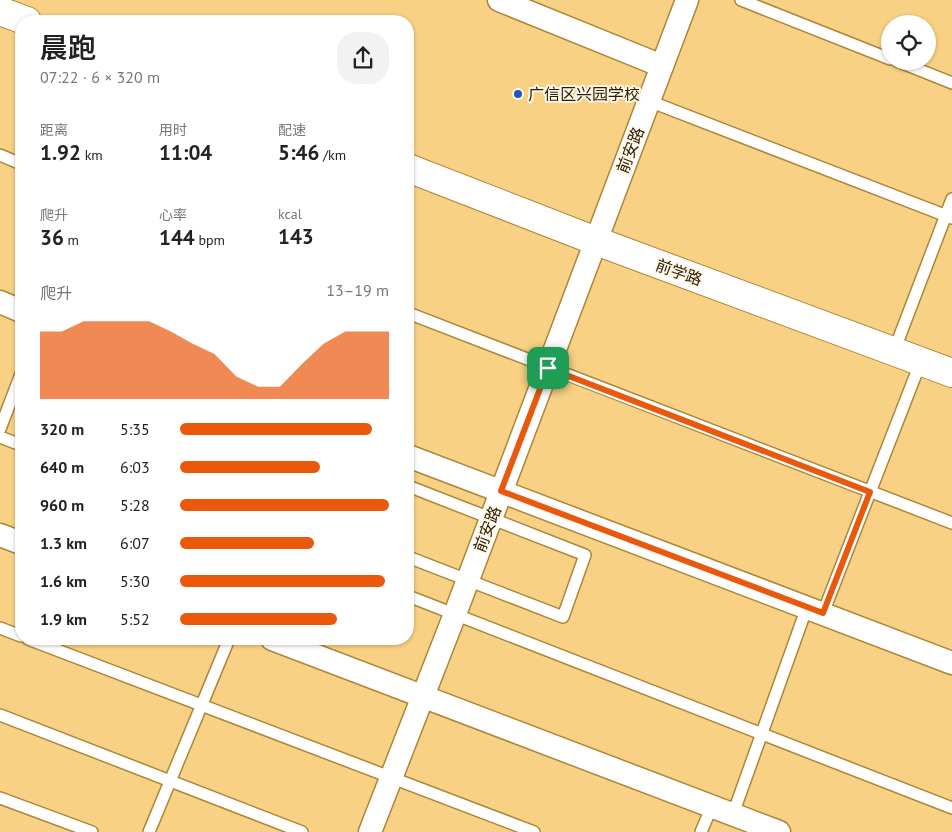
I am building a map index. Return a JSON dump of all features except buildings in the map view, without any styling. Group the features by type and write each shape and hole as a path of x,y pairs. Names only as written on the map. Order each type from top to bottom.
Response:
{"street":[{"path":"499,0 662,66"},
{"name":"前安路","path":"370,832 455,614 687,0"},
{"path":"0,11 15,17"},
{"name":"前学路","path":"414,170 596,241 952,373"},
{"path":"0,302 15,308"},
{"path":"414,458 952,663"},
{"path":"0,535 15,541"},
{"path":"288,645 779,832"}],"lane":[{"path":"741,0 881,54"},
{"path":"920,70 952,83"},
{"path":"649,101 949,217"},
{"path":"0,155 15,161"},
{"path":"894,351 949,217 952,199"},
{"path":"414,315 952,523"},
{"path":"732,814 761,733 870,492 921,361"},
{"path":"0,429 15,390"},
{"path":"0,437 15,443"},
{"path":"414,488 585,555 563,616 414,559"},
{"path":"414,598 952,808"},
{"path":"0,628 15,634"},
{"path":"44,645 534,832"},
{"path":"149,832 227,645"},
{"path":"0,715 302,832"},
{"path":"0,798 92,832"},
{"path":"701,832 712,806"}],"place":[{"name":"广信区兴园学校","path":"518,94"}],"route":[{"path":"548,368 870,492 823,613 501,491 548,368"}]}
